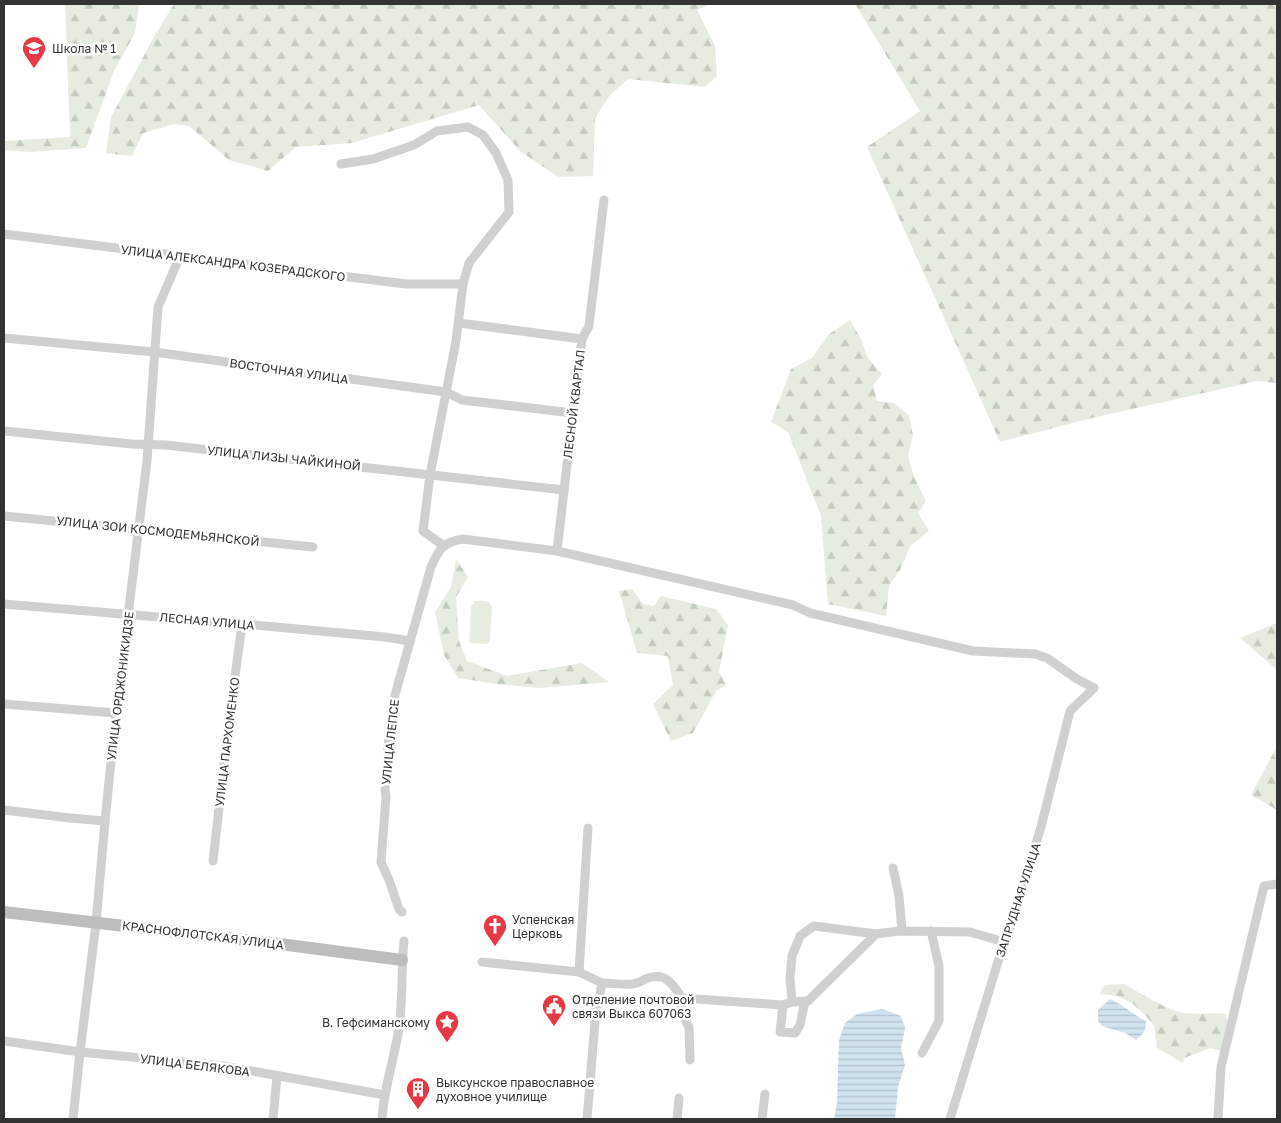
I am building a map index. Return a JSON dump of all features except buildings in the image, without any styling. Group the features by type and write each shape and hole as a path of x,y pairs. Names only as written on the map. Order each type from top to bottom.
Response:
{"street":[{"path":"341,164 373,160 414,145 437,131 468,127 482,135 496,153 508,180 509,212 468,263 463,284 459,323 430,475 423,531 444,546 455,540 463,539 557,551"},
{"name":"ЛЕСНОЙ КВАРТАЛ","path":"557,551 572,413 582,339 589,326 604,200"},
{"name":"УЛИЦА АЛЕКСАНДРА КОЗЕРАДСКОГО","path":"4,234 406,284 463,284"},
{"name":"УЛИЦА ОРДЖОНИКИДЗЕ","path":"73,1119 96,923 116,713 148,445 158,307 180,256"},
{"path":"459,323 582,339"},
{"name":"ВОСТОЧНАЯ УЛИЦА","path":"4,338 154,352 446,392 462,400 572,413"},
{"name":"УЛИЦА ЛИЗЫ ЧАЙКИНОЙ","path":"4,430 148,445 166,445 564,490"},
{"name":"УЛИЦА ЗОИ КОСМОДЕМЬЯНСКОЙ","path":"4,516 313,548"},
{"name":"УЛИЦА ЛЕПСЕ","path":"402,912 399,909 381,862 391,721 395,695 431,567 444,546"},
{"name":"ЗАПРУДНАЯ УЛИЦА","path":"557,551 793,605 810,613 973,651 1035,654 1047,658 1077,679 1094,688 1070,711 1041,827 950,1119"},
{"name":"ЛЕСНАЯ УЛИЦА","path":"4,604 410,640"},
{"name":"УЛИЦА ПАРХОМЕНКО","path":"213,861 242,624"},
{"path":"4,704 116,713"},
{"path":"4,810 105,821"},
{"path":"579,972 588,828"},
{"path":"893,868 899,896 902,931"},
{"path":"1218,1119 1221,1067 1264,886 1277,884"},
{"name":"КРАСНОФЛОТСКАЯ УЛИЦА","path":"4,912 402,960"},
{"path":"805,1001 800,1024 795,1033 780,1032 788,1003 792,956 800,936 814,926 876,934 902,931 970,932 1004,942"},
{"path":"922,1053 939,1021 939,966 931,931"},
{"path":"682,998 788,1003 808,1001 876,934"},
{"path":"382,1119 385,1095 399,1030 404,941"},
{"path":"482,962 579,972 602,983 630,984 660,976 669,980 682,998 681,1012 689,1027 690,1060"},
{"path":"588,1119 596,1010 602,983"},
{"name":"УЛИЦА БЕЛЯКОВА","path":"4,1041 80,1052 224,1066 385,1095"},
{"path":"273,1119 277,1076"},
{"path":"762,1119 765,1094"},
{"path":"677,1119 679,1098"}],"green space":[{"path":"65,4 139,4 135,33 114,71 86,148 30,152 4,150 4,141 70,137"},
{"path":"174,4 710,4 697,10 715,46 717,76 705,87 628,79 610,95 595,118 593,176 558,177 520,151 479,105 352,143 296,147 268,171 229,160 189,126 175,124 143,133 132,156 106,153 111,117"},
{"path":"855,4 1277,4 1277,383 1257,381 1092,418 1000,442 867,147 920,111"},
{"path":"850,320 861,339 868,358 882,374 873,385 877,401 894,403 909,415 913,435 908,456 914,477 926,501 918,513 929,531 911,545 900,570 889,586 886,616 828,604 821,516 788,432 771,422 791,369 812,358 829,334"},
{"path":"456,559 468,577 456,597 459,641 467,661 507,676 582,663 609,682 540,688 458,678 444,655 435,612 451,587"},
{"path":"632,589 643,604 654,606 661,596 716,609 728,625 719,672 726,685 716,691 693,733 671,741 653,704 673,685 668,656 637,653 619,591"},
{"path":"475,601 487,602 492,607 490,640 488,644 469,642 471,607"},
{"path":"1277,623 1277,670 1240,638"},
{"path":"1277,746 1277,810 1251,795"},
{"path":"1124,984 1177,1011 1189,1014 1226,1014 1227,1024 1221,1051 1211,1048 1184,1058 1183,1063 1157,1048 1154,1026 1147,1017 1133,1004 1118,996 1099,994 1105,985"}],"water":[{"path":"1110,999 1146,1021 1144,1032 1136,1040 1125,1033 1102,1026 1098,1021 1098,1010"},
{"path":"882,1009 901,1016 905,1028 901,1048 905,1065 898,1087 895,1119 834,1119 837,1103 839,1040 845,1023 857,1014"}],"place":[{"name":"Школа № 1","path":"34,69"},
{"name":"Успенская Церковь","path":"495,947"},
{"name":"Отделение почтовой связи Выкса 607063","path":"554,1027"},
{"name":"В. Гефсиманскому","path":"447,1043"},
{"name":"Выксунское православное духовное училище","path":"418,1110"}]}
